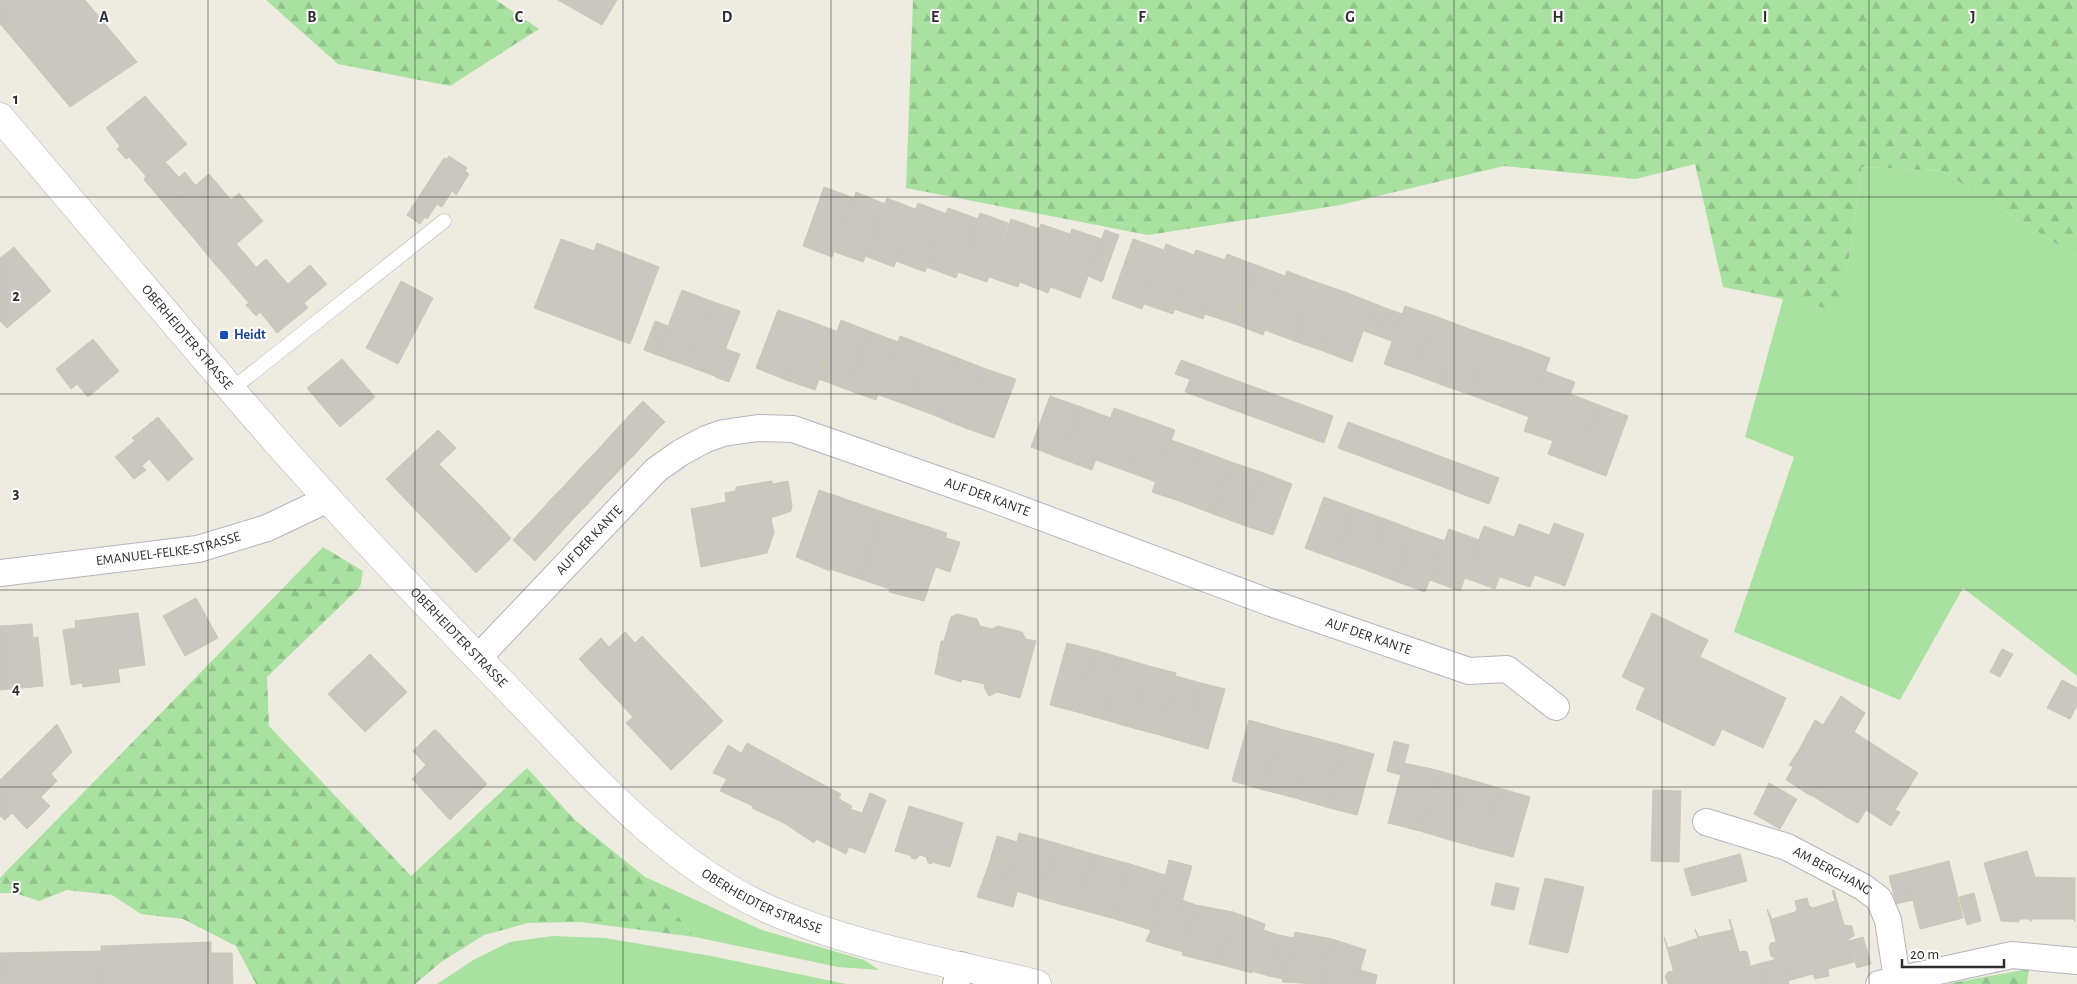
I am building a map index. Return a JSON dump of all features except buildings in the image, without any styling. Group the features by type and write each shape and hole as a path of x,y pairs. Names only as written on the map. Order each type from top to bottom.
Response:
{"street":[{"name":"OBERHEIDTER STRASSE","path":"0,117 231,390 328,499 478,658 632,815 682,857 720,882 768,909 838,935 958,975 1037,984"},
{"name":"AUF DER KANTE","path":"478,658 656,470 680,453 706,439 758,428 793,429 985,496 1271,603 1469,671 1507,669 1556,707"},
{"name":"EMANUEL-FELKE-STRASSE","path":"0,573 198,549 267,528 328,499"},
{"name":"AM BERGHANG","path":"1706,822 1787,847 1863,887 1879,899 1888,920 1888,981 2012,955 2077,961"}],"lane":[{"path":"231,390 444,221"}],"green space":[{"path":"266,0 496,0 539,29 450,86 338,64"},
{"path":"913,0 2077,0 2077,257 1942,171 1862,167 1841,311 1723,287 1695,164 1636,179 1504,166 1340,205 1148,235 906,188"},
{"path":"1862,167 1942,171 2077,257 2077,676 1963,588 1900,700 1734,632 1794,457 1745,437 1783,299 1841,310"},
{"path":"323,547 363,571 360,587 267,677 269,726 411,876 527,768 576,821 645,877 695,937 580,922 528,923 484,935 441,962 415,984 256,984 236,946 183,919 141,914 112,895 67,890 39,901 15,893 0,893 0,878"},
{"path":"645,877 762,930 864,960 879,970 838,967 695,937"},
{"path":"552,936 605,938 711,956 846,984 437,984 475,959 510,942"},
{"path":"2029,969 2027,984 1946,984"}],"place":[{"name":"Heidt","path":"224,335"}]}
